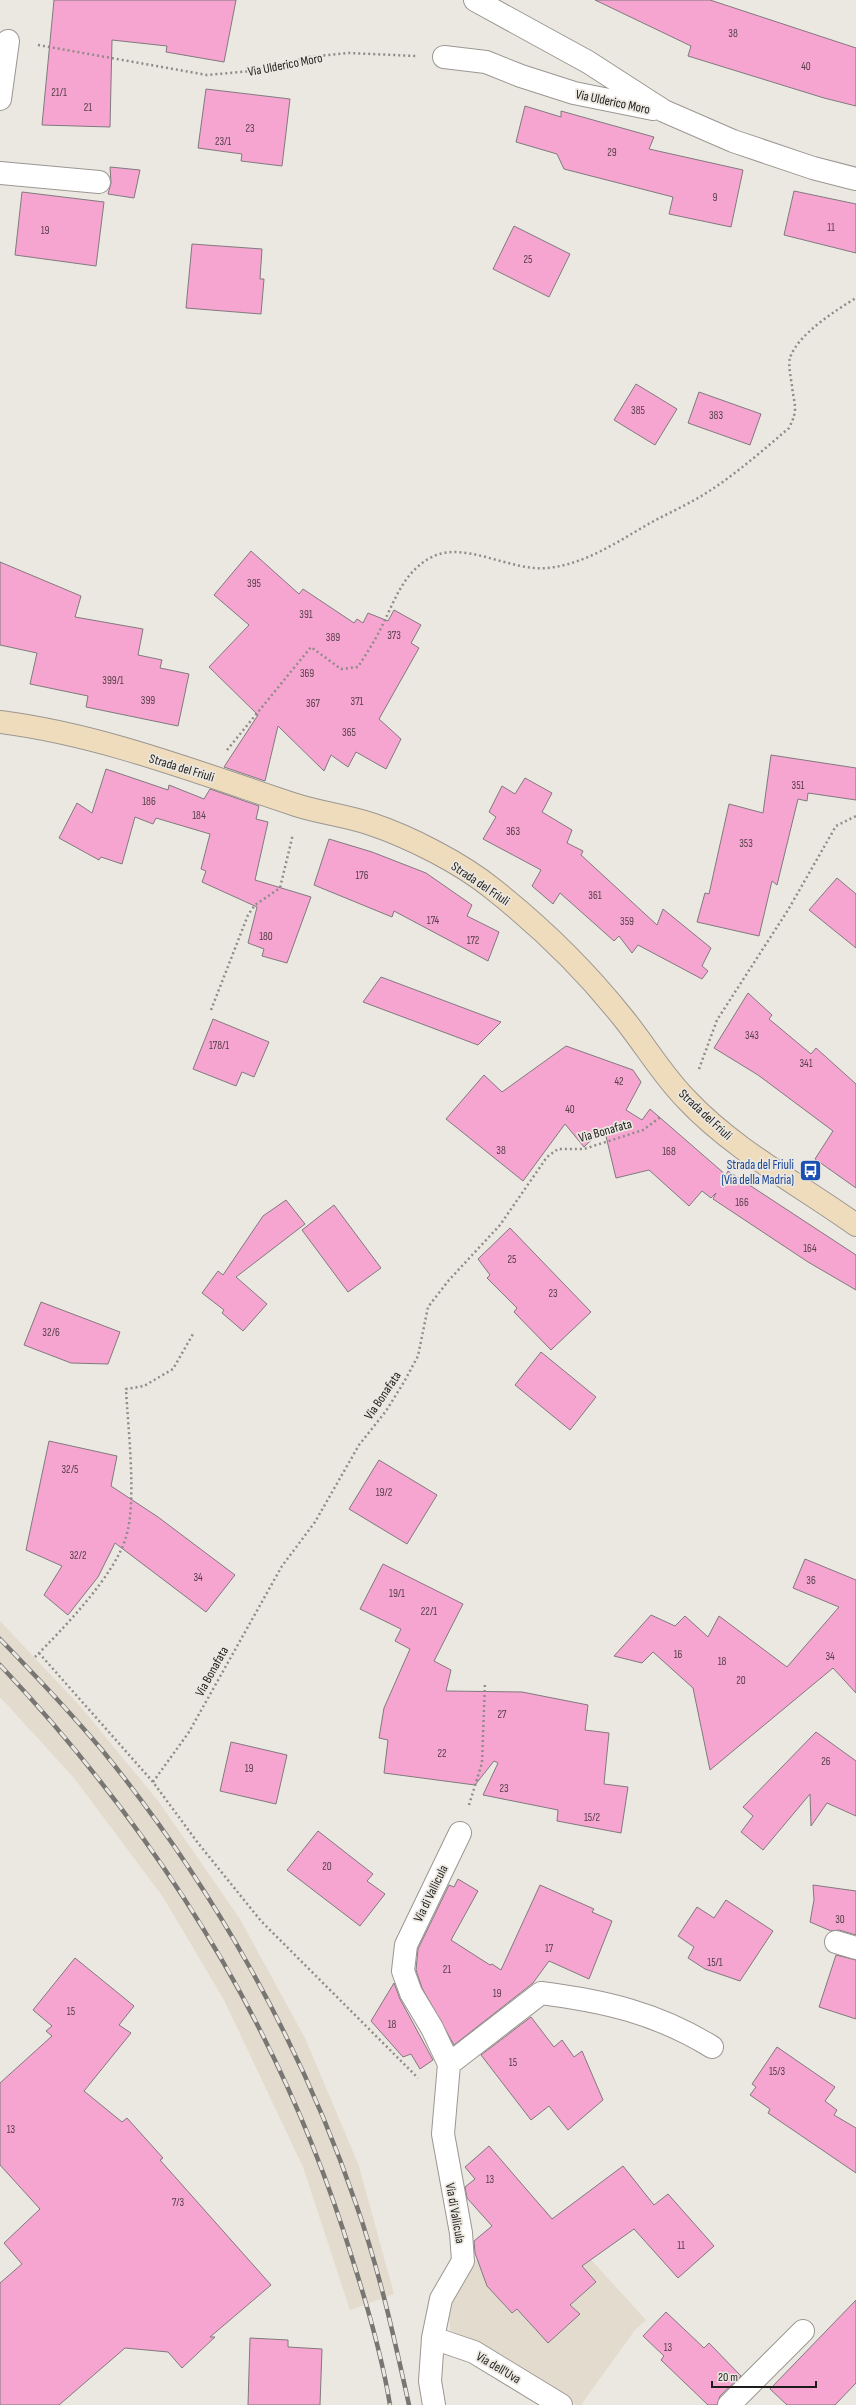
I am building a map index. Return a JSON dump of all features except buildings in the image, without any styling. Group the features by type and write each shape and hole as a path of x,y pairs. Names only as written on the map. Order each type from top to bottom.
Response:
{"main road":[{"name":"Strada del Friuli","path":"0,722 26,725 118,747 210,775 299,806 370,824 414,841 490,886 526,915 574,962 624,1018 686,1100 720,1132 856,1225"}],"street":[{"name":"Via Ulderico Moro","path":"476,0 588,62 664,111 733,141 813,168 856,179"},
{"path":"0,99 8,41"},
{"name":"Via Ulderico Moro","path":"444,57 486,62 574,93 664,111"},
{"path":"0,173 99,182"},
{"name":"Via di Vallicula","path":"434,2405 430,2381 433,2338 441,2299 463,2261 461,2233 443,2134 449,2064 432,2028 411,1993 403,1971 406,1945 460,1833"},
{"path":"449,2064 541,1993 569,1997 645,2014 682,2029 712,2047"},
{"path":"729,2405 803,2331"},
{"name":"Via dell'Uva","path":"433,2338 474,2352 561,2405"}],"path":[{"name":"Via Ulderico Moro","path":"8,41 207,75 252,71 308,57 349,53 444,57"},
{"path":"210,775 233,740 311,647 341,669 358,667 379,633 405,580 429,558 445,551 466,552 494,560 547,568 575,562 604,550 704,495 789,428 796,414 790,359 799,342 837,310 856,298"},
{"path":"211,1010 248,915 256,905 280,888 299,806"},
{"path":"686,1100 717,1020 788,910 836,826 856,816"},
{"name":"Via Bonafata","path":"153,1782 188,1732 282,1566 315,1522 359,1445 386,1411 404,1382 418,1356 428,1307 500,1225 547,1157 558,1149 584,1149 643,1130 686,1100"},
{"path":"35,1658 104,1579 126,1538 131,1501 126,1389 144,1386 173,1369 193,1334"},
{"path":"39,1653 153,1782 198,1843 261,1921 436,2096 445,2108"},
{"path":"460,1833 482,1763 485,1682"}],"shaded area":[{"path":"0,1621 80,1706 159,1802 240,1919 305,2038 359,2166 394,2294 350,2310 303,2167 224,2000 163,1897 74,1778 0,1697"},
{"path":"543,2207 646,2320 635,2330 581,2405 576,2405 450,2330 449,2305 464,2270"}],"railway":[{"path":"0,1639 90,1736 142,1801 180,1854 216,1909 280,2024 308,2083 356,2204 379,2278 409,2405"},
{"path":"0,1665 59,1731 114,1799 165,1869 212,1942 254,2018 292,2096 325,2177 369,2314 379,2350 390,2405"}],"place":[{"name":"Strada del Friuli (Via della Madria)","path":"810,1171"}]}
